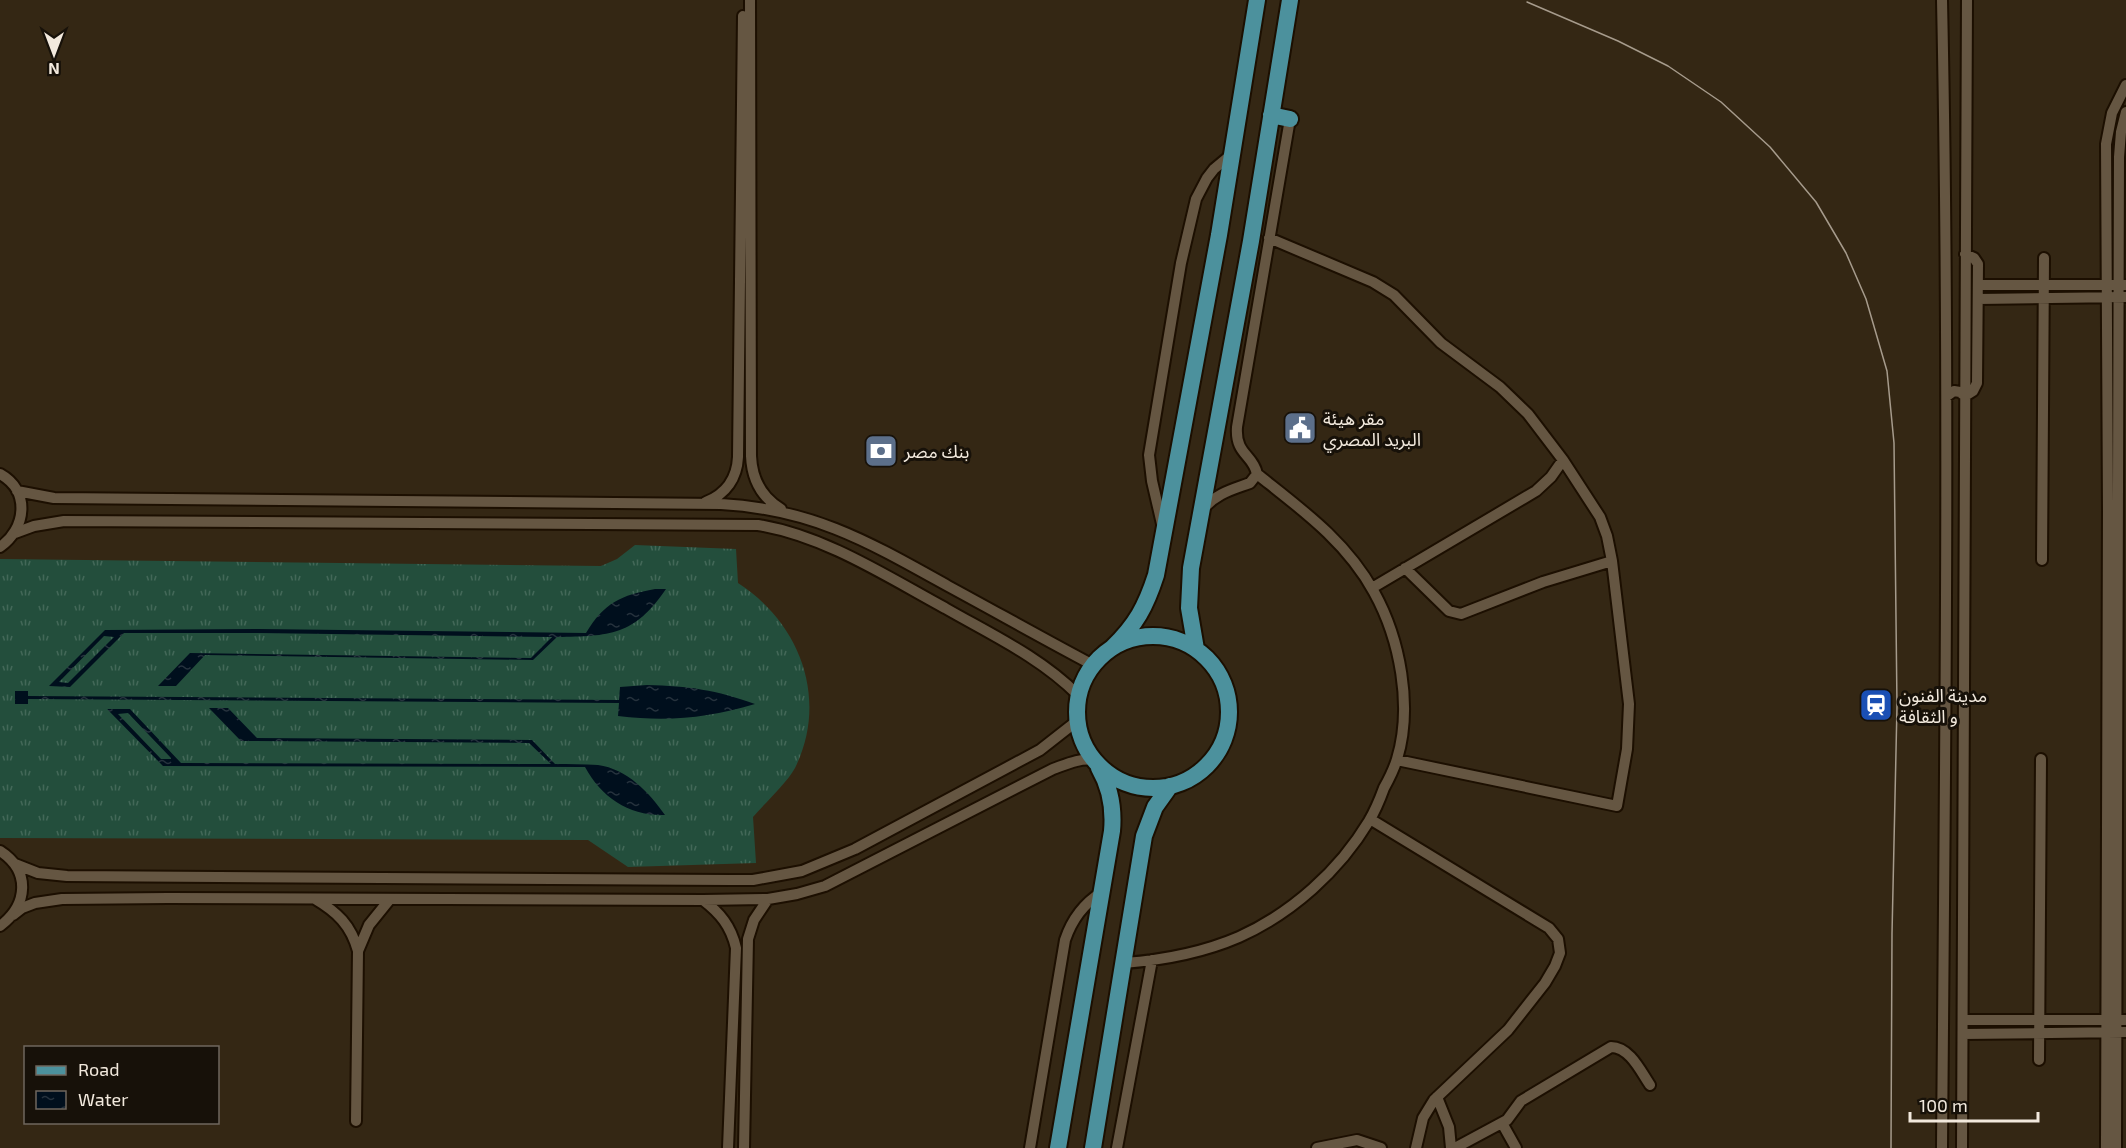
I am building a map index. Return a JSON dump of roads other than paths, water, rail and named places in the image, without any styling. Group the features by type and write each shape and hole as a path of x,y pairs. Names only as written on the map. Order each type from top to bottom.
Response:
{"main road":[{"path":"1058,1148 1113,821 1108,788 1080,735 1077,721 1078,695 1093,665 1128,633 1140,616 1156,575 1219,235 1257,0"},
{"path":"1196,649 1189,609 1189,588 1290,0"},
{"path":"1271,116 1290,119"},
{"path":"1095,762 1112,777 1131,785 1150,788 1170,786 1191,778 1208,765 1221,747 1228,726 1229,704 1223,683 1212,664 1196,649 1176,640 1154,636 1132,639 1112,648"},
{"path":"1094,1148 1147,826 1155,807 1170,786"}],"street":[{"path":"743,0 751,465 757,483 768,499 783,510 836,528 890,554 1093,665"},
{"path":"746,216 750,0"},
{"path":"1942,0 1947,208 1942,1148"},
{"path":"1962,1148 1967,0"},
{"path":"2116,1148 2116,1032 2105,1020 2108,510 2106,144 2112,112 2126,85"},
{"path":"2106,1148 2116,1032 2121,1020 2122,285 2118,157 2126,112"},
{"path":"1124,963 1183,955 1239,937 1266,923 1314,888 1354,844 1370,819 1397,760 1403,722 1403,696 1400,669 1386,616 1372,588 1345,549 1327,530 1257,474 1255,466 1240,447 1237,432 1290,119"},
{"path":"1164,531 1152,481 1149,455 1181,262 1196,199 1201,188 1214,169 1232,154"},
{"path":"1947,208 1956,203 1965,207"},
{"path":"697,505 712,500 724,491 733,479 738,464 746,237"},
{"path":"1269,238 1373,282 1394,296 1441,342 1515,400 1563,460 1600,517 1607,536 1629,704 1627,749 1617,806 1397,760"},
{"path":"1965,254 1976,260 1978,285 1977,383 1973,391 1965,396"},
{"path":"2042,560 2044,258"},
{"path":"1978,285 2122,285"},
{"path":"1978,299 2122,297"},
{"path":"1947,396 1954,391 1965,396"},
{"path":"1372,588 1536,491 1551,477 1563,460"},
{"path":"0,558 22,512 17,491 1,473"},
{"path":"1202,509 1223,492 1250,483 1257,474"},
{"path":"17,491 60,498 745,506 793,514"},
{"path":"8,541 34,526 64,521 758,525 799,534 819,542 907,587 1032,657 1064,681 1078,695"},
{"path":"1405,568 1446,608 1453,613 1461,614 1543,582 1612,561"},
{"path":"0,851 14,863 38,873 67,876 717,880 778,877 802,871 855,849 1040,750 1077,721"},
{"path":"0,928 22,908 35,903 62,899 768,899 825,886 1053,770 1086,759 1095,762"},
{"path":"2039,1060 2041,759"},
{"path":"1370,819 1543,924 1554,933 1560,953 1555,966 1521,1015 1437,1097 1424,1118 1416,1148"},
{"path":"0,841 14,863 22,884 19,905 12,917"},
{"path":"1030,1148 1065,940 1078,913 1102,892"},
{"path":"315,898 335,911 344,921 352,932 358,951 356,1121"},
{"path":"358,951 369,925 390,899"},
{"path":"744,1148 748,939 754,921 768,899"},
{"path":"703,900 724,920 734,938 736,948 728,1148"},
{"path":"1944,929 1964,929"},
{"path":"1117,1148 1152,960"},
{"path":"1964,1020 2121,1020"},
{"path":"1964,1034 2116,1032"},
{"path":"1437,1097 1449,1127 1453,1148 1502,1123 1510,1117 1521,1101 1611,1047 1620,1048 1627,1053 1650,1085"},
{"path":"1502,1123 1516,1148"},
{"path":"1317,1148 1357,1140 1381,1148"}],"water":[{"path":"666,589 654,605 631,625 606,634 557,637 533,660 205,655 176,686 158,686 190,653 531,658 552,637 124,633 70,687 49,686 105,630 260,629 586,633 600,614 614,602 632,594","holes":["104,636 114,637 68,683 59,682"]},
{"path":"647,685 702,690 728,695 755,704 704,716 654,719 618,716 619,703 28,699 28,704 15,704 15,691 28,691 28,696 619,700 620,687"},
{"path":"209,708 228,708 257,738 532,740 555,764 598,765 618,771 644,790 665,815 640,812 618,803 600,788 585,767 163,766 107,709 130,709 181,763 551,764 529,743 241,741","holes":["128,713 171,758 161,759 118,714"]}],"tram line":[{"path":"1527,2 1618,41 1668,66 1721,102 1770,147 1816,202 1846,253 1866,299 1887,371 1894,443 1897,706 1892,934 1891,1148"}],"place":[{"name":"مقر هيئة البريد المصري","path":"1300,428"},
{"name":"بنك مصر","path":"881,451"},
{"name":"مدينة الفنون و الثقافة","path":"1876,705"}]}
